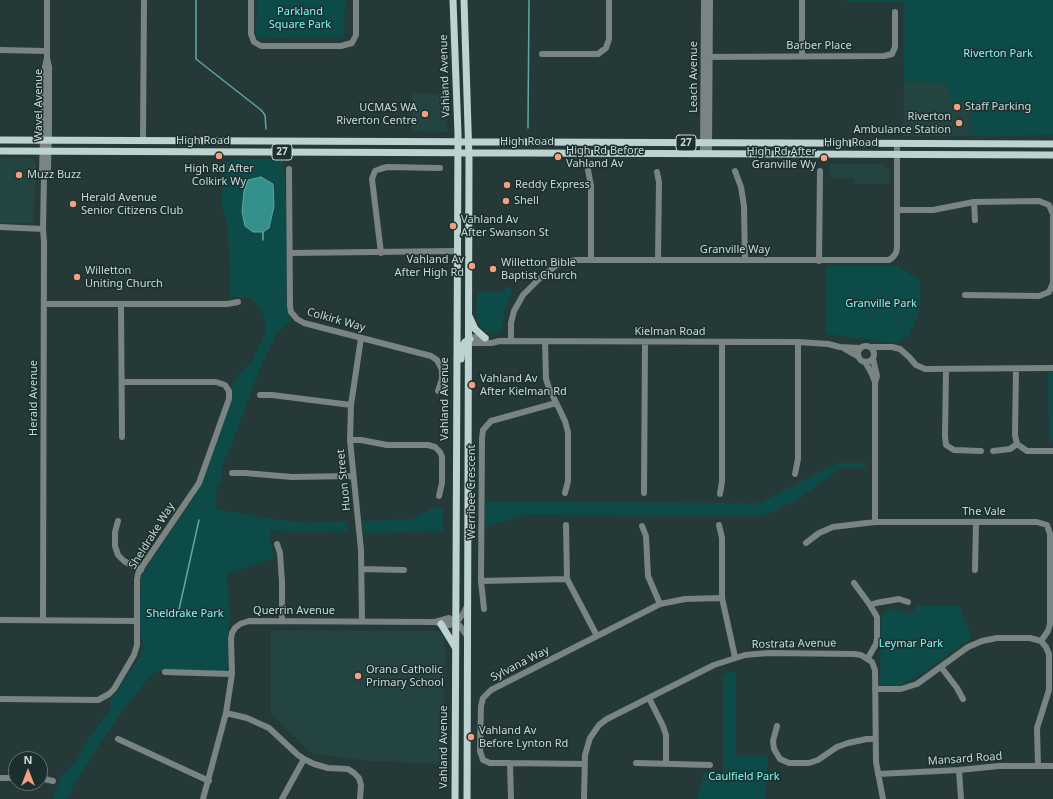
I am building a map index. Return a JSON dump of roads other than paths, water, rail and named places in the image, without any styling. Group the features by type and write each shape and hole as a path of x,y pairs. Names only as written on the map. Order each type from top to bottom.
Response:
{"main road":[{"name":"Vahland Avenue","path":"453,0 458,142 454,799"},
{"name":"Vahland Avenue","path":"464,0 468,142 468,312 471,340 468,349 467,799"},
{"name":"High Road","path":"0,140 1053,144"},
{"name":"High Road","path":"0,151 1053,155"},
{"path":"468,312 475,328 485,338"},
{"path":"456,323 463,335 471,340 462,347 461,360 456,368"},
{"path":"438,623 455,647"}],"street":[{"name":"Wavel Avenue","path":"46,140 45,67 47,58 47,0"},
{"path":"144,0 144,140"},
{"path":"251,0 251,34 254,42 261,46 341,46 352,43 356,35 356,0"},
{"path":"542,54 598,54 606,48 609,39 609,0"},
{"name":"Leach Avenue","path":"704,0 707,57"},
{"name":"Leach Avenue","path":"706,154 707,57 710,0"},
{"path":"802,0 802,56"},
{"name":"Barber Place","path":"707,57 884,56 892,54 896,46 895,12"},
{"path":"0,50 47,51"},
{"name":"Herald Avenue","path":"43,620 43,229 44,176 48,170 45,151 46,140"},
{"name":"Granville Way","path":"511,341 511,323 514,311 523,295 539,279 557,265 576,260 886,261 893,258 897,248 897,144"},
{"path":"381,253 372,179 375,171 387,168 440,168"},
{"name":"Colkirk Way","path":"289,169 291,312 297,319 304,323 431,356 437,360 442,370 442,379 438,391"},
{"path":"588,170 591,186 591,260"},
{"path":"735,171 741,187 744,206 745,260"},
{"path":"657,172 659,182 658,260"},
{"path":"819,261 820,172"},
{"path":"897,210 933,210 974,202 1039,201 1049,205 1053,214"},
{"path":"974,202 975,220"},
{"path":"965,295 1039,296 1049,292 1053,283 1053,217"},
{"path":"0,227 43,229"},
{"path":"290,253 457,251"},
{"path":"44,304 227,304 238,302"},
{"path":"121,305 122,436"},
{"name":"Huon Street","path":"362,338 350,405 350,440 362,569 362,621"},
{"name":"Kielman Road","path":"471,340 485,338 500,341 798,342 860,348 865,346 872,347 877,376 875,384 875,522"},
{"name":"Kielman Road","path":"471,340 492,343 500,341"},
{"path":"545,341 546,379 565,421 568,432 568,481 565,493"},
{"path":"644,493 645,342"},
{"path":"720,494 722,481 722,342"},
{"path":"795,474 798,458 798,342"},
{"name":"Kielman Road","path":"840,346 865,362 871,372 875,384"},
{"path":"872,347 892,347 903,351 916,365 925,369 1053,368"},
{"path":"865,362 870,361 874,357 892,347"},
{"path":"859,357 858,352 860,348"},
{"path":"1016,369 1015,435 1017,444 1027,451 1053,451"},
{"path":"946,370 946,445 954,450 980,451"},
{"name":"Sheldrake Way","path":"0,699 98,700 109,694 114,689 134,654 137,645 137,580 141,570 199,483 229,398 229,391 225,385 216,382 122,382"},
{"path":"260,395 272,395 350,405"},
{"name":"Werribee Crescent","path":"484,609 481,581 483,430 491,422 556,404"},
{"path":"350,440 361,440 387,445 428,445 435,447 440,452 442,457 442,483 439,496"},
{"path":"994,451 1010,448 1017,444"},
{"path":"232,473 298,477 353,476"},
{"path":"118,521 115,532 115,546 118,555 124,561 141,570"},
{"name":"The Vale","path":"806,543 819,533 833,527 875,522 1038,522 1047,525 1050,534 1050,624 1048,631 1041,641"},
{"path":"976,522 976,570"},
{"path":"566,525 567,579 597,636"},
{"path":"642,526 646,536 648,576 660,604"},
{"path":"719,526 722,538 722,598 735,657"},
{"path":"277,544 280,553 282,582 282,621"},
{"path":"362,569 404,570"},
{"path":"481,581 567,579"},
{"path":"854,583 877,617 878,638 868,658 872,662 875,670 875,739 882,799"},
{"name":"Sylvana Way","path":"584,764 510,764 486,762 481,758 481,706 483,698 490,690 660,604 685,599 722,598"},
{"path":"870,605 899,599 908,602"},
{"path":"467,606 463,614 456,622 467,636"},
{"name":"Querrin Avenue","path":"203,799 226,713 232,674 232,633 240,624 249,621 438,623 449,618 456,622"},
{"path":"0,620 136,621"},
{"path":"875,689 901,689 917,684 968,647 982,641 997,638 1030,638 1041,641 1049,654 1049,690 1037,728 1038,765"},
{"name":"Rostrata Avenue","path":"584,799 584,764 586,748 590,738 599,725 714,665 735,657 768,653 854,654 868,658"},
{"path":"941,667 957,688 963,699"},
{"path":"165,672 232,674"},
{"path":"649,698 666,735 666,764"},
{"path":"226,713 247,718 269,728 304,759 314,764 328,768 348,769 354,773 361,785 360,799"},
{"path":"777,726 773,741 774,749 780,758 789,763 809,763 818,760 837,747 848,742 875,739"},
{"path":"118,739 209,781"},
{"path":"282,799 304,759"},
{"path":"636,763 710,765"},
{"path":"510,764 510,799"},
{"name":"Mansard Road","path":"878,774 959,770 999,766 1053,766"},
{"path":"959,770 961,799"},
{"path":"48,780 53,781"}],"waterway":[{"path":"196,0 196,59 261,110 265,115 266,129"},
{"path":"528,128 529,0"},
{"path":"263,232 263,240"},
{"path":"178,614 199,520"}],"place":[{"name":"Staff Parking","path":"957,107"},
{"name":"UCMAS WA Riverton Centre","path":"425,114"},
{"name":"Riverton Ambulance Station","path":"959,123"},
{"name":"High Rd After Colkirk Wy","path":"219,156"},
{"name":"High Rd Before Vahland Av","path":"558,157"},
{"name":"High Rd After Granville Wy","path":"824,158"},
{"name":"Muzz Buzz","path":"19,175"},
{"name":"Reddy Express","path":"507,185"},
{"name":"Shell","path":"506,201"},
{"name":"Herald Avenue Senior Citizens Club","path":"73,204"},
{"name":"Vahland Av After Swanson St","path":"453,226"},
{"name":"Vahland Av After High Rd","path":"472,266"},
{"name":"Willetton Bible Baptist Church","path":"493,269"},
{"name":"Willetton Uniting Church","path":"77,277"},
{"name":"Vahland Av After Kielman Rd","path":"472,385"},
{"name":"Orana Catholic Primary School","path":"358,676"},
{"name":"Vahland Av Before Lynton Rd","path":"471,737"}],"park label":[{"name":"Parkland Square Park","path":"300,18"},
{"name":"Riverton Park","path":"998,54"},
{"name":"Granville Park","path":"881,304"},
{"name":"Sheldrake Park","path":"185,614"},
{"name":"Leymar Park","path":"911,644"},
{"name":"Caulfield Park","path":"744,777"}]}
